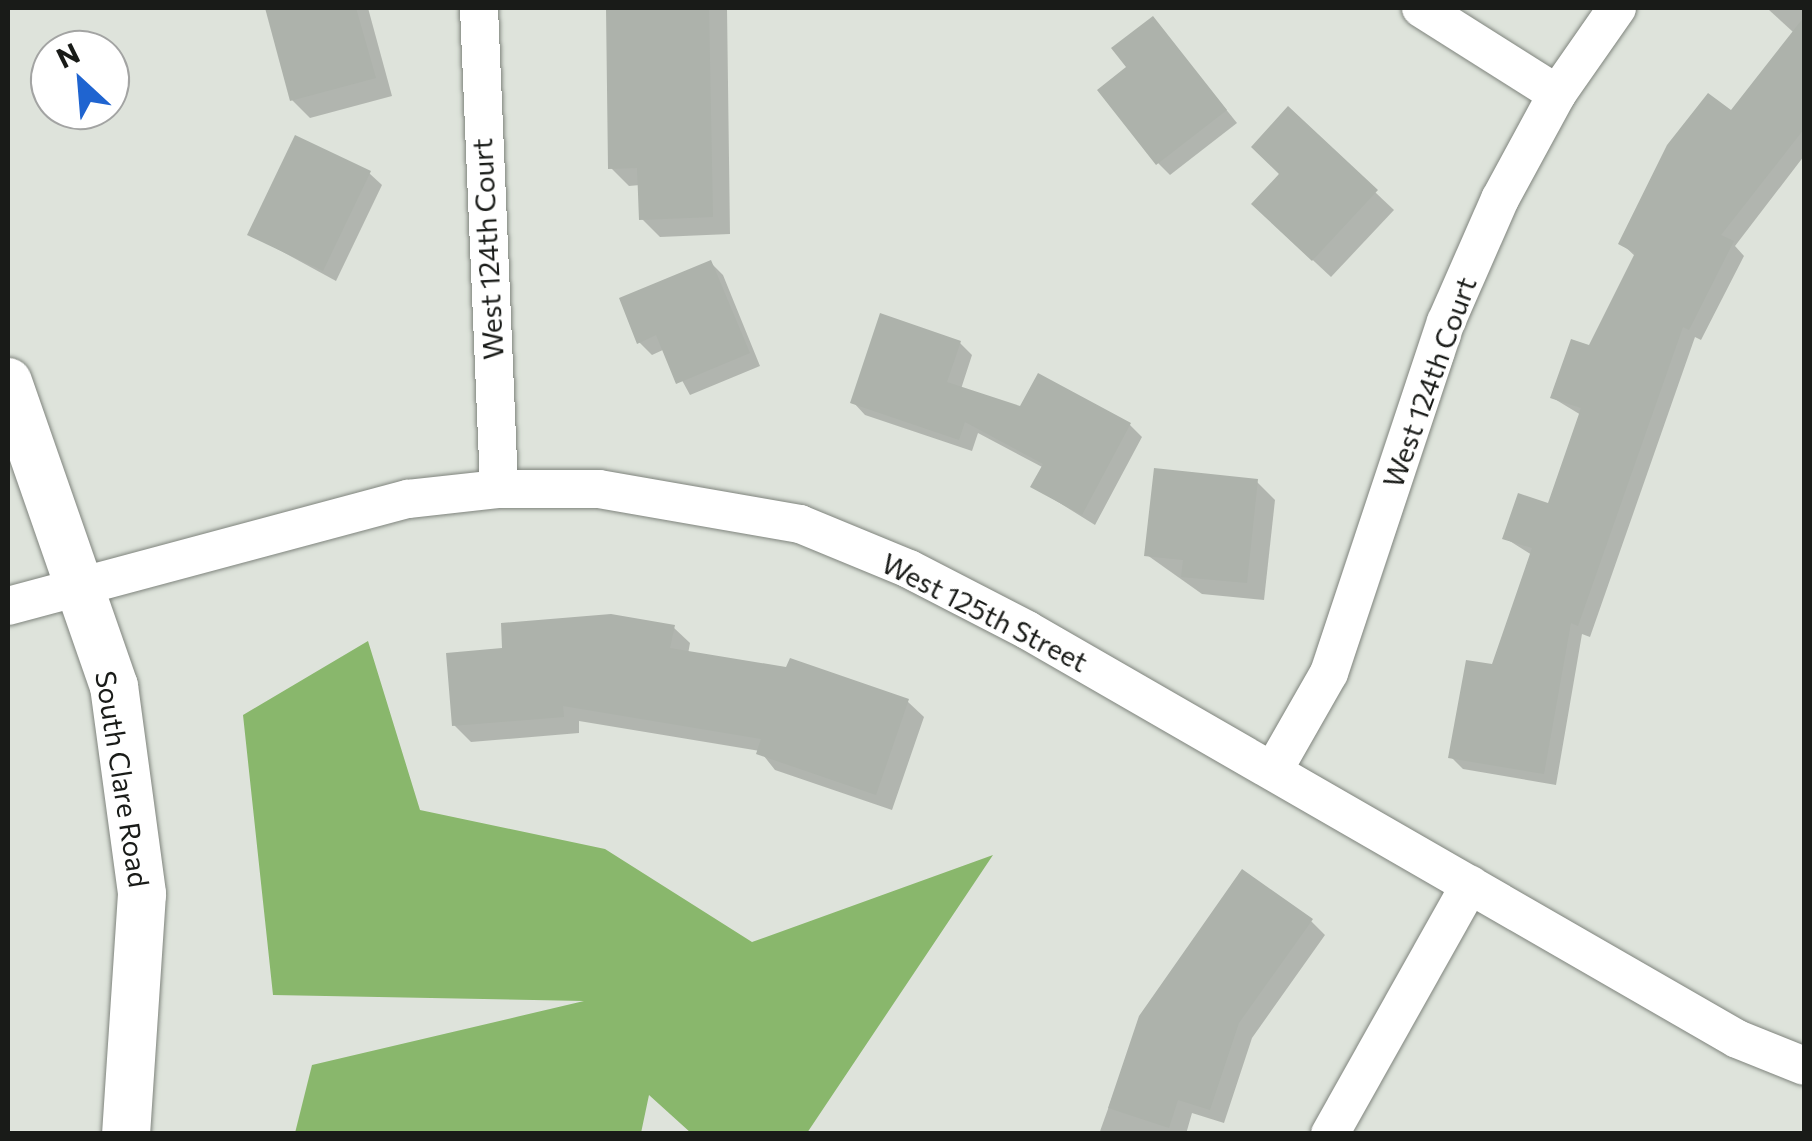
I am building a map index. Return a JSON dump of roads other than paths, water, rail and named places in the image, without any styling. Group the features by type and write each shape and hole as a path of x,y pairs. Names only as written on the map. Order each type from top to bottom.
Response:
{"street":[{"name":"West 124th Court","path":"479,8 499,490"},
{"path":"1421,8 1557,94"},
{"name":"West 124th Court","path":"1273,771 1329,672 1446,322 1500,199 1557,94 1617,8"},
{"name":"South Clare Road","path":"8,382 84,589 114,686 142,894 126,1134"},
{"name":"West 125th Street","path":"8,606 84,589 408,499 499,490 599,489 800,524 910,569 1028,630 1737,1039 1804,1066"},
{"path":"1330,1134 1470,885"}]}
